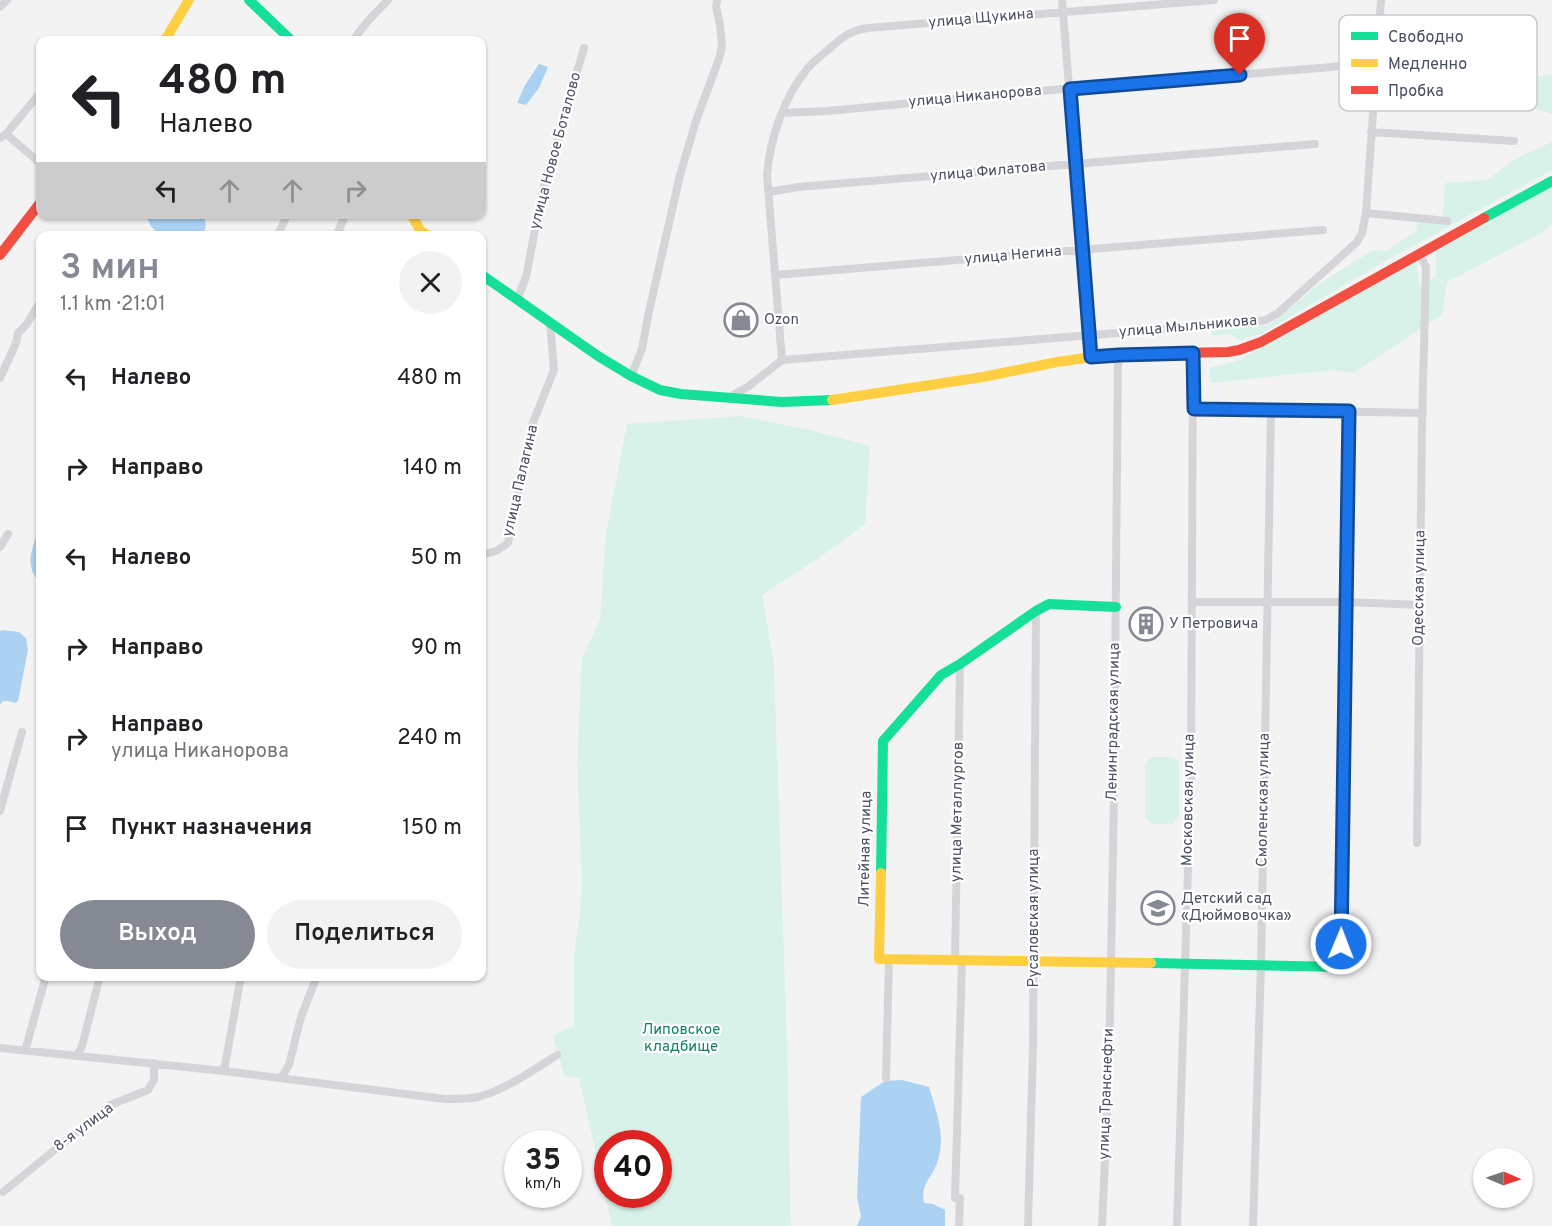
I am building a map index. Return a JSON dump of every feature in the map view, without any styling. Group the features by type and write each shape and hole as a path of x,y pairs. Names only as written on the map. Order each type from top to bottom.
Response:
{"street":[{"path":"0,7 7,0"},
{"path":"167,36 189,0"},
{"path":"249,0 287,36"},
{"path":"356,36 388,0"},
{"path":"631,376 642,349 671,211 687,148 722,46 717,0"},
{"path":"1062,0 1091,357"},
{"name":"улица Щукина","path":"783,113 808,68 843,37 855,30 1214,0"},
{"name":"улица Мыльникова","path":"1380,15 1381,0"},
{"name":"улица Новое Боталово","path":"519,294 526,277 542,193 584,48"},
{"name":"улица Никанорова","path":"783,113 1339,66"},
{"path":"36,98 3,136 36,160"},
{"name":"улица Мыльникова","path":"782,360 1266,320 1278,313 1351,248 1362,233 1366,213 1373,111"},
{"path":"728,398 749,386 782,360 767,175 770,154 783,113"},
{"path":"1371,132 1514,141"},
{"name":"улица Филатова","path":"769,192 798,187 1315,144"},
{"path":"486,279 519,294 550,322 598,356 649,386 668,392 728,398 803,402 856,398 1091,357 1239,350 1261,342 1552,181"},
{"path":"0,255 36,208"},
{"path":"1366,213 1448,221"},
{"name":"улица Негина","path":"776,275 1323,230"},
{"name":"Одесская улица","path":"1417,843 1426,267 1419,253"},
{"path":"0,378 16,343 18,333 36,309"},
{"name":"улица Палагина","path":"486,554 496,551 508,543 532,425 554,370 550,322"},
{"name":"Московская улица","path":"1177,1226 1191,774 1193,353"},
{"name":"Ленинградская улица","path":"1111,962 1119,355"},
{"path":"749,386 750,399"},
{"path":"1194,409 1423,413"},
{"name":"Смоленская улица","path":"1253,1226 1261,965 1271,410"},
{"path":"884,959 1340,967 1349,411"},
{"path":"0,547 8,534"},
{"path":"1192,602 1420,605"},
{"path":"960,664 1049,604 1116,607"},
{"name":"Русаловская улица","path":"1028,1226 1033,1047 1036,611"},
{"name":"Литейная улица","path":"886,1078 883,741 941,675 960,664"},
{"name":"улица Металлургов","path":"959,1226 957,1198 960,664"},
{"path":"0,811 22,732"},
{"name":"улица Транснефти","path":"1102,1226 1111,962"},
{"path":"25,1051 45,981"},
{"path":"76,1056 81,1049 99,981"},
{"path":"224,1071 241,981"},
{"path":"281,1078 289,1065 314,981"},
{"path":"0,1048 154,1063 432,1098 459,1099 477,1097 499,1089 557,1055"},
{"name":"8-я улица","path":"3,1192 110,1105 148,1090 154,1080 154,1063"}],"green space":[{"path":"1552,74 1552,114 1537,109 1538,77"},
{"path":"1552,142 1552,170 1384,262 1261,334 1238,340 1230,334 1213,336 1210,330 1269,325 1322,282 1373,250 1387,251 1417,230 1416,223 1443,217 1445,183 1487,180 1517,158"},
{"path":"1552,186 1552,224 1536,236 1447,282 1442,315 1353,373 1332,370 1211,383 1209,368 1237,361 1416,262 1420,287 1436,276 1436,251"},
{"name":"Липовское кладбище","path":"740,416 810,430 870,446 865,524 816,560 762,595 774,663 791,1226 612,1226 608,1208 672,1208 672,1130 594,1130 594,1145 579,1078 564,1076 553,1035 574,1026 574,953 582,881 577,763 582,659 600,620 606,533 627,424"},
{"path":"1152,757 1173,757 1179,762 1179,816 1173,824 1153,824 1145,817 1145,763"}],"water":[{"path":"539,64 548,67 539,88 526,105 517,103 525,85"},
{"path":"148,219 204,219 205,228 204,231 156,231"},
{"path":"36,536 36,578 31,568"},
{"path":"0,631 19,632 26,638 28,650 18,701 15,703 3,701 0,705"},
{"path":"902,1080 929,1087 941,1132 941,1141 938,1160 925,1185 923,1196 924,1203 933,1204 945,1210 945,1226 857,1226 861,1216 857,1197 861,1097 885,1081"}],"traffic: fast":[{"path":"249,0 287,36"},
{"path":"1484,218 1552,181"},
{"path":"486,278 598,356 660,390 681,394 782,402 832,400"},
{"path":"1347,526 1349,411"},
{"path":"881,873 883,741 941,675 1049,604 1116,607"},
{"path":"1151,963 1340,967 1342,846"}],"traffic: slow":[{"path":"167,36 189,0"},
{"path":"414,219 421,231"},
{"path":"832,400 983,377 1099,356 1181,353"},
{"path":"1342,846 1347,526"},
{"path":"881,873 879,959 1151,963"}],"traffic: jam":[{"path":"0,255 36,208"},
{"path":"1181,353 1228,352 1261,342 1484,218"}],"place":[{"name":"Ozon","path":"741,320"},
{"name":"У Петровича","path":"1146,624"},
{"name":"Детский сад «Дюймовочка»","path":"1158,908"}],"route":[{"path":"1240,75 1070,89 1091,357 1193,353 1194,409 1349,411 1341,944"}]}
